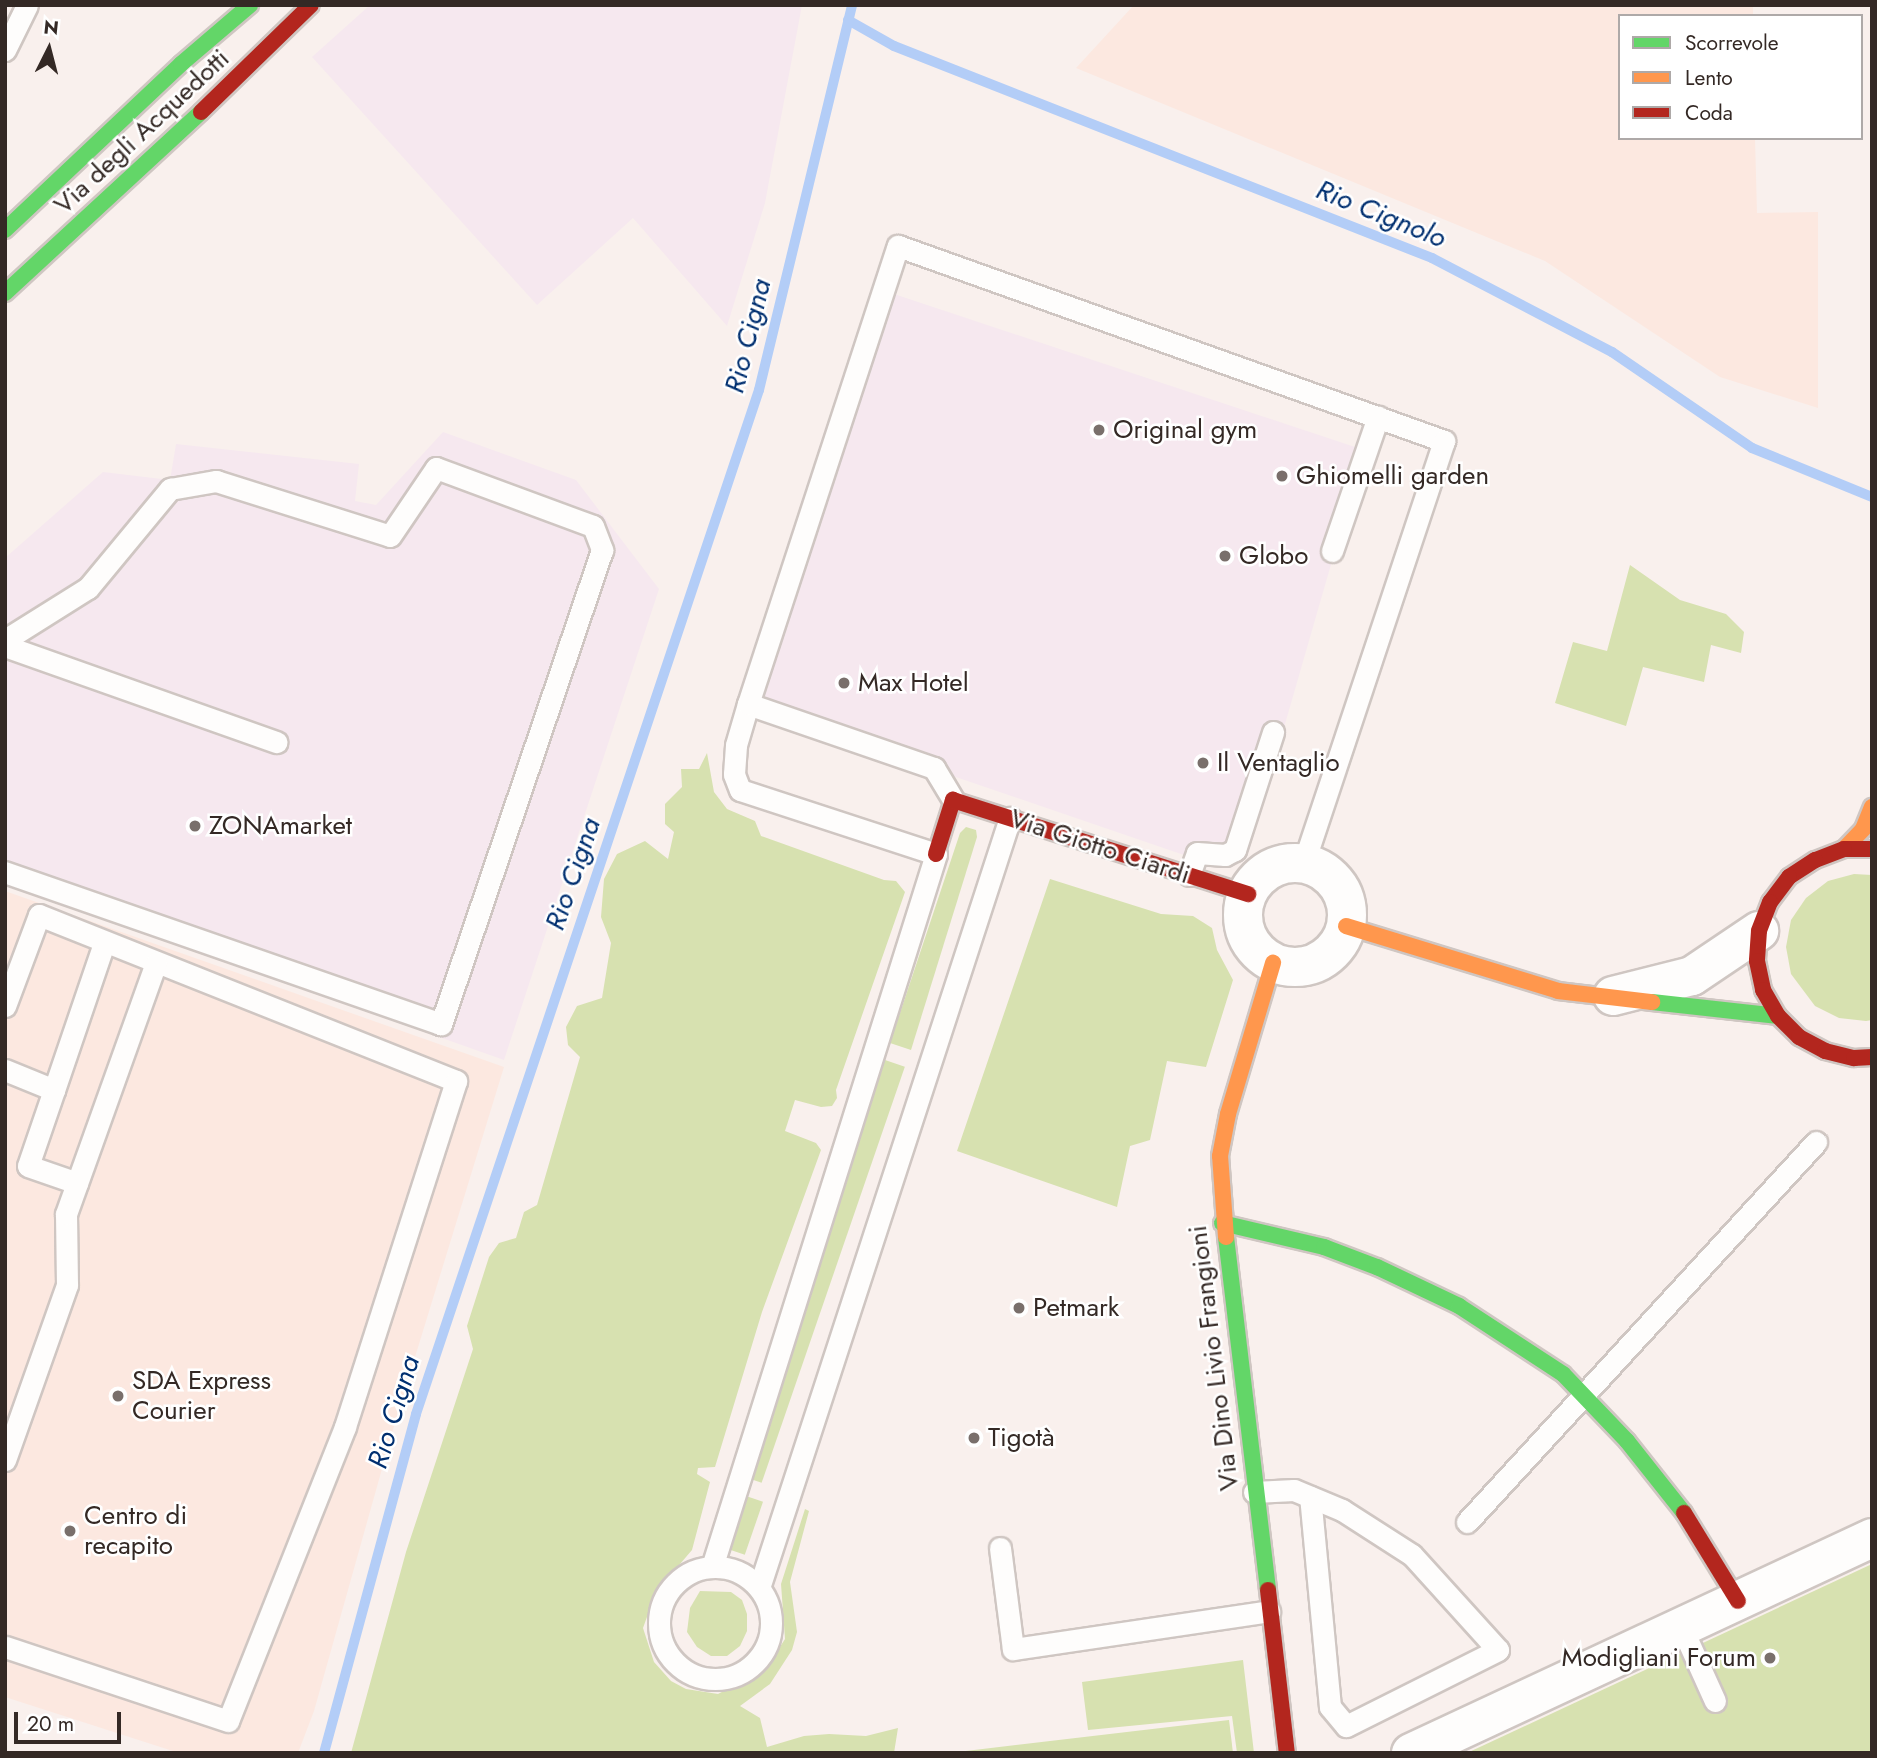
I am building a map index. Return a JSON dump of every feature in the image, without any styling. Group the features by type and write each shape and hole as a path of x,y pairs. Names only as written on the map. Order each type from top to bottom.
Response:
{"street":[{"name":"Via degli Acquedotti","path":"5,230 181,64 250,5"},
{"name":"Via degli Acquedotti","path":"5,293 156,156 311,5"},
{"path":"936,854 953,800"},
{"name":"Via Giotto Ciardi","path":"953,800 1248,894"},
{"path":"1844,849 1863,829 1872,807"},
{"path":"1872,849 1844,849 1815,860 1789,877 1770,902 1759,931 1757,961 1763,990 1778,1016 1799,1037 1825,1052 1854,1058 1872,1057"},
{"path":"1303,864 1328,876 1338,886 1347,912 1346,926 1332,953 1319,962 1304,967 1273,963 1260,954 1250,941 1244,926 1248,894 1255,882 1277,867 1303,864"},
{"path":"1346,926 1558,991 1778,1016"},
{"path":"1609,997 1692,976 1759,931"},
{"name":"Via Dino Livio Frangioni","path":"1273,963 1238,1078 1220,1156 1222,1223 1287,1753"},
{"path":"1222,1223 1324,1247 1377,1267 1447,1300 1563,1374 1627,1441 1686,1515 1738,1601"},
{"path":"1411,1753 1872,1538"}],"lane":[{"path":"5,50 27,5"},
{"path":"712,1567 936,854 740,790 734,774 736,745 748,704 898,246 1444,441 1303,864"},
{"path":"1332,551 1378,417"},
{"path":"5,640 88,587 170,489 216,481 390,536 436,468 593,526 602,550 441,1024 5,872"},
{"path":"5,646 276,742"},
{"path":"748,704 934,768 953,800"},
{"path":"1189,876 1197,853 1226,855 1235,850 1273,732"},
{"path":"759,1588 1010,818"},
{"path":"5,1006 39,915 456,1081 345,1427 228,1721 5,1647"},
{"path":"77,1183 28,1166 104,943"},
{"path":"5,1460 67,1285 66,1214 156,963"},
{"path":"5,1070 54,1090"},
{"path":"1467,1522 1816,1142"},
{"path":"1254,1492 1294,1490 1342,1510 1412,1555 1498,1650 1346,1726 1330,1707 1310,1497"},
{"path":"1000,1548 1013,1648 1269,1611"},
{"path":"712,1567 738,1572 759,1588 771,1616 768,1640 757,1660 731,1676 715,1678 692,1673 673,1660 660,1632 660,1616 671,1588 697,1570 712,1567"},
{"path":"1682,1628 1715,1701"}],"shaded area":[{"path":"370,5 802,5 765,203 727,326 633,218 537,305 312,57"},
{"path":"1134,5 1753,5 1753,14 1618,14 1618,140 1755,140 1757,213 1818,212 1818,408 1720,377 1545,261 1076,68"},
{"path":"894,294 1364,450 1249,849 1219,867 757,709"},
{"path":"443,432 576,480 659,589 504,1060 5,883 5,558 103,472 170,480 176,444 359,464 355,501 376,505"},
{"path":"5,891 504,1067 396,1419 314,1711 298,1753 179,1753 5,1697"}],"green space":[{"path":"1630,565 1680,600 1726,614 1744,632 1741,653 1711,645 1704,682 1643,667 1626,726 1555,703 1573,642 1607,651"},
{"path":"707,753 714,792 727,809 755,821 761,836 884,880 896,881 905,892 836,1090 837,1098 832,1106 821,1107 795,1100 785,1131 816,1143 821,1150 762,1312 715,1467 698,1468 697,1474 710,1482 692,1550 656,1592 643,1628 654,1662 671,1681 686,1689 718,1694 766,1669 785,1639 781,1584 805,1509 809,1511 790,1582 797,1632 792,1650 770,1684 740,1706 760,1718 767,1747 804,1736 866,1736 898,1728 894,1753 351,1753 406,1552 473,1349 467,1326 489,1257 499,1243 516,1238 524,1212 537,1205 580,1057 568,1045 566,1027 577,1006 602,998 611,943 601,917 604,879 617,854 645,841 668,859 674,832 665,824 665,804 682,787 681,769 699,769"},
{"path":"966,827 976,830 977,837 911,1050 890,1043 960,833"},
{"path":"1854,874 1872,875 1872,1020 1866,1021 1839,1018 1815,1006 1791,974 1786,947 1791,920 1806,898 1828,881"},
{"path":"1050,879 1161,914 1193,916 1212,928 1217,950 1233,980 1206,1067 1167,1061 1150,1140 1130,1146 1117,1207 957,1151"},
{"path":"885,1060 905,1067 762,1483 742,1476"},
{"path":"746,1496 763,1502 745,1555 728,1549"},
{"name":"Modigliani Forum","path":"1872,1564 1872,1753 1467,1753"},
{"path":"700,1591 731,1592 742,1600 747,1614 747,1631 740,1646 727,1656 711,1656 697,1647 687,1632 690,1608"},
{"path":"1243,1660 1254,1753 1237,1753 1232,1716 1088,1730 1082,1682"},
{"path":"1229,1720 1233,1753 949,1753"}],"waterway":[{"name":"Rio Cigna","path":"324,1753 416,1414 759,390 852,5"},
{"name":"Rio Cignolo","path":"848,20 894,46 1432,258 1612,352 1752,448 1872,497"}],"traffic: fast":[{"path":"5,230 181,64 250,5"},
{"path":"5,293 201,112"},
{"path":"1652,1002 1778,1016"},
{"path":"1222,1223 1324,1247 1377,1267 1459,1306 1563,1374 1627,1441 1684,1513"},
{"path":"1226,1237 1268,1590"}],"traffic: slow":[{"path":"1844,849 1863,829 1872,807"},
{"path":"1346,926 1558,991 1652,1002"},
{"path":"1226,1237 1220,1156 1228,1114 1273,963"}],"traffic: jam":[{"path":"201,112 311,5"},
{"path":"936,854 953,800 1248,894"},
{"path":"1872,849 1844,849 1815,860 1789,877 1770,902 1759,931 1757,961 1763,990 1778,1016 1799,1037 1825,1051 1854,1058 1872,1057"},
{"path":"1684,1513 1738,1601"},
{"path":"1268,1590 1287,1753"}],"place":[{"name":"Original gym","path":"1099,430"},
{"name":"Ghiomelli garden","path":"1282,476"},
{"name":"Globo","path":"1225,556"},
{"name":"Max Hotel","path":"844,683"},
{"name":"Il Ventaglio","path":"1203,763"},
{"name":"ZONAmarket","path":"195,826"},
{"name":"Petmark","path":"1019,1308"},
{"name":"SDA Express Courier","path":"118,1396"},
{"name":"Tigotà","path":"974,1438"},
{"name":"Centro di recapito","path":"70,1531"},
{"name":"Modigliani Forum","path":"1770,1658"}]}
